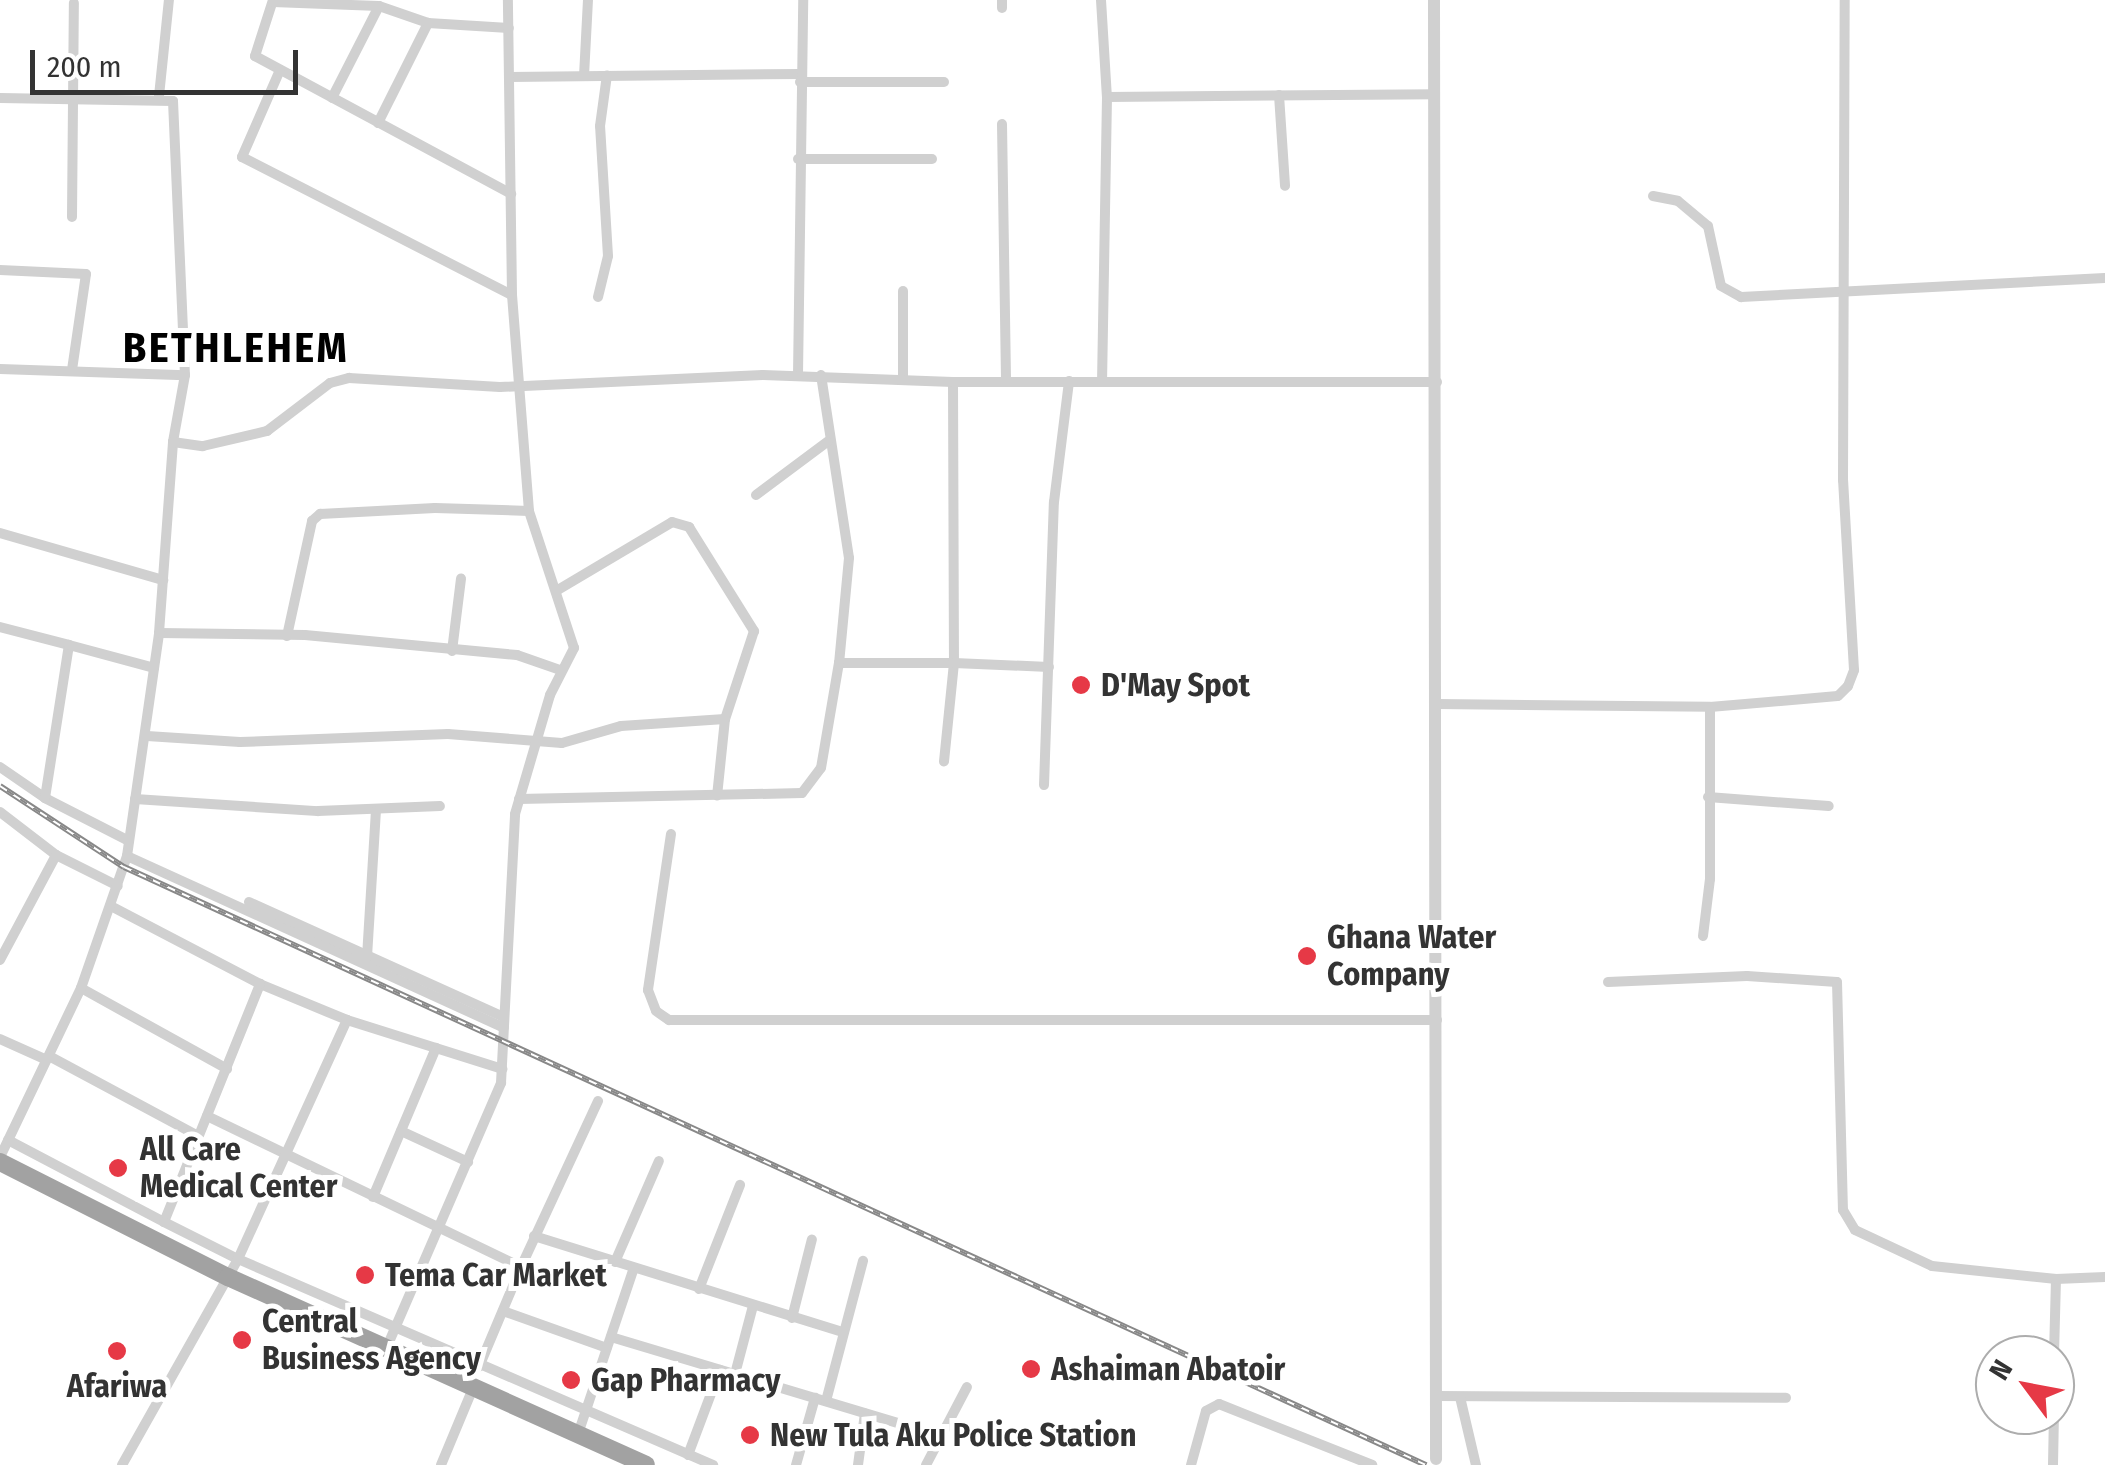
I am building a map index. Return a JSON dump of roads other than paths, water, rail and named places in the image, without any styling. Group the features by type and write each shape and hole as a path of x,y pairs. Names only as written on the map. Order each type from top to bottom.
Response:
{"highway":[{"path":"0,1160 228,1277 389,1340 473,1388 646,1465"}],"street":[{"path":"159,96 170,0"},
{"path":"389,1340 468,1162 502,1069 519,799 560,670 574,648 529,512 522,384 512,295 508,0"},
{"path":"584,76 588,0"},
{"path":"798,375 798,159 804,0"},
{"path":"1101,0 1107,97 1102,380"},
{"path":"1434,0 1438,704 1436,1459"},
{"path":"1438,704 1710,707 1838,696 1854,670 1843,480 1848,288 1845,0"},
{"path":"509,28 428,23 375,3 273,1 254,50 280,70 511,194"},
{"path":"332,98 375,3"},
{"path":"72,217 70,96 74,4"},
{"path":"378,123 428,23"},
{"path":"280,70 242,157 512,295"},
{"path":"598,297 608,256 600,126 607,75"},
{"path":"510,76 944,82"},
{"path":"1279,94 1285,186"},
{"path":"1107,97 1435,94"},
{"path":"0,98 159,96 174,106 185,375 173,442 147,736 126,856 113,907 80,988 0,1160"},
{"path":"1002,124 1006,381"},
{"path":"798,159 932,159"},
{"path":"1652,196 1678,201 1708,226 1721,286 1740,297 1848,288 2105,278"},
{"path":"0,270 86,274 72,370"},
{"path":"902,378 903,291"},
{"path":"0,369 185,375"},
{"path":"173,442 204,446 267,431 336,380 522,384 821,375 954,382 1437,382"},
{"path":"519,799 717,796 811,788 822,768 839,662 849,558 836,457 827,442 821,375"},
{"path":"1044,784 1054,502 1069,380"},
{"path":"944,761 954,662 954,382"},
{"path":"756,495 827,442"},
{"path":"287,636 312,522 320,514 434,508 529,512"},
{"path":"556,591 682,520 752,620 725,720 717,796"},
{"path":"0,534 163,580"},
{"path":"452,652 461,579"},
{"path":"0,627 154,668"},
{"path":"159,633 287,636 517,655 560,670"},
{"path":"45,798 69,646"},
{"path":"839,662 1049,666"},
{"path":"1703,936 1710,707"},
{"path":"147,736 240,742 448,734 572,742 620,726 725,720"},
{"path":"0,767 45,798 129,841"},
{"path":"1708,796 1828,806"},
{"path":"135,799 376,811 440,806"},
{"path":"367,958 376,811"},
{"path":"1,816 56,855 118,886"},
{"path":"670,834 648,990 656,1011 669,1020 1437,1020"},
{"path":"0,960 56,855"},
{"path":"126,856 503,1022"},
{"path":"249,902 503,1022"},
{"path":"113,907 260,984 347,1020 502,1069"},
{"path":"1608,982 1747,976 1837,982 1843,1210 1855,1230 1932,1266 2056,1279 2105,1277"},
{"path":"164,1222 260,984"},
{"path":"80,988 227,1069"},
{"path":"122,1465 238,1259 290,1156 347,1020"},
{"path":"0,1039 48,1058 198,1136"},
{"path":"373,1198 436,1048"},
{"path":"479,1367 534,1236 598,1101"},
{"path":"207,1116 521,1267"},
{"path":"402,1131 468,1162"},
{"path":"8,1140 389,1340 479,1367 587,1407 705,1464"},
{"path":"615,1262 659,1161"},
{"path":"699,1289 740,1184"},
{"path":"534,1236 843,1332"},
{"path":"792,1318 812,1239"},
{"path":"796,1465 843,1332 863,1261"},
{"path":"578,1434 634,1268"},
{"path":"2055,1335 2056,1279"},
{"path":"735,1374 753,1306"},
{"path":"503,1311 735,1374 941,1436"},
{"path":"688,1455 720,1370"},
{"path":"926,1465 967,1387"},
{"path":"441,1465 473,1388"},
{"path":"1437,1396 1786,1398"},
{"path":"1460,1396 1476,1465"},
{"path":"1191,1465 1206,1411 1219,1404 1372,1465"},
{"path":"858,1465 865,1413"},
{"path":"2053,1465 2054,1435"}],"railway":[{"path":"0,786 124,867 1426,1465"}],"place":[{"name":"D'May Spot","path":"1081,685"},
{"name":"Ghana Water Company","path":"1307,956"},
{"name":"All Care Medical Center","path":"118,1168"},
{"name":"Tema Car Market","path":"365,1275"},
{"name":"Central Business Agency","path":"242,1340"},
{"name":"Afariwa","path":"117,1351"},
{"name":"Ashaiman Abatoir","path":"1031,1369"},
{"name":"Gap Pharmacy","path":"571,1380"},
{"name":"New Tula Aku Police Station","path":"750,1435"}],"district":[{"name":"BETHLEHEM","path":"236,348"}]}
